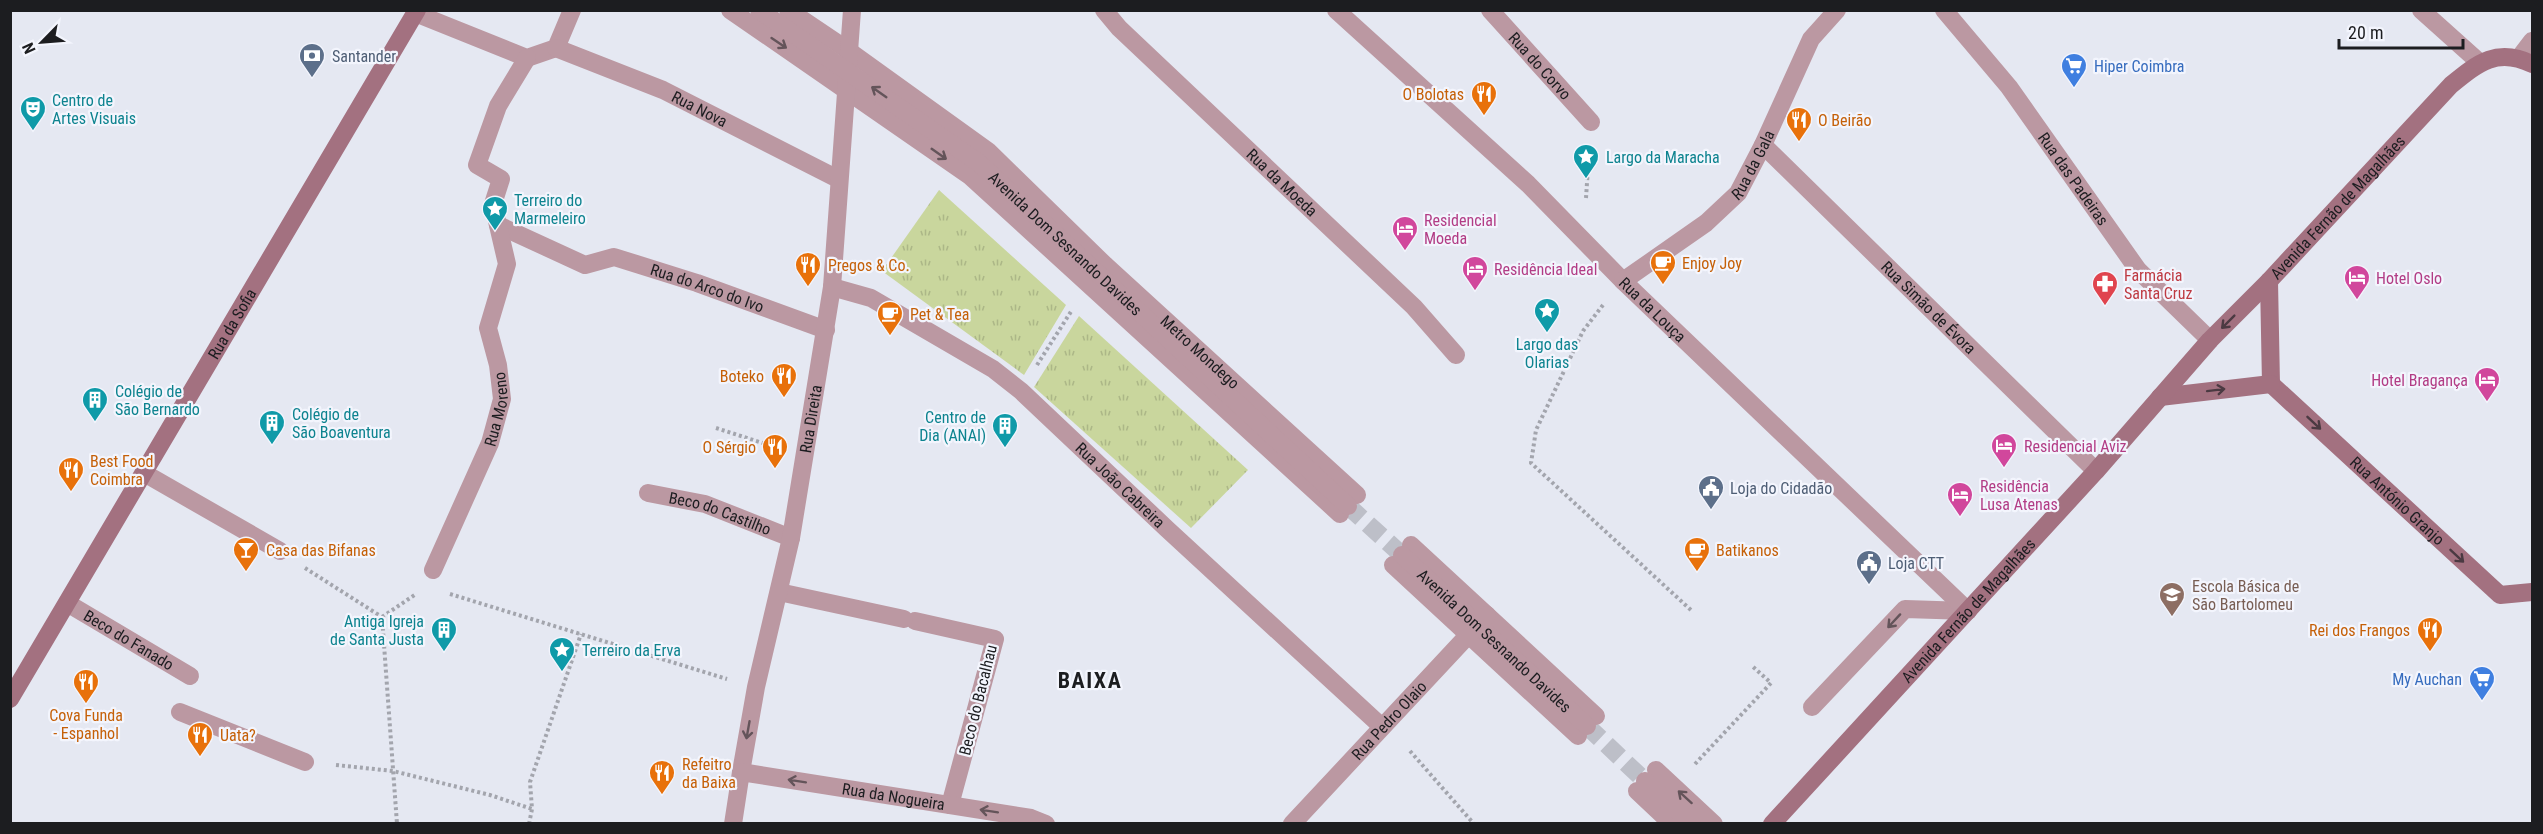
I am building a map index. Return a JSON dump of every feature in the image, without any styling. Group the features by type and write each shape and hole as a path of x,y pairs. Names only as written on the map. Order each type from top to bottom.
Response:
{"main road":[{"name":"Rua da Sofia","path":"10,699 416,12"},
{"path":"2479,62 2497,58 2526,61"},
{"name":"Avenida Fernão de Magalhães","path":"1772,824 2096,471 2210,340 2451,85 2479,62"},
{"path":"2160,397 2271,384 2269,280"},
{"name":"Rua António Granjo","path":"2271,384 2500,595 2532,592"}],"street":[{"path":"416,12 527,58 556,48 572,10"},
{"path":"730,10 846,79 970,176 1088,285 1348,505"},
{"name":"Avenida Dom Sesnando Davides","path":"759,10 846,79 979,163 1348,505"},
{"name":"Metro Mondego","path":"788,10 988,151 1348,505"},
{"name":"Rua Direita","path":"733,824 756,687 791,538 832,287 852,10"},
{"name":"Rua da Moeda","path":"1104,10 1119,28 1414,307 1456,355"},
{"name":"Rua da Louça","path":"1336,10 1528,184 1623,281 1968,611"},
{"name":"Rua do Corvo","path":"1490,10 1591,122"},
{"name":"Rua da Gala","path":"1623,281 1706,223 1738,193 1763,145 1811,39 1837,10"},
{"name":"Rua das Padeiras","path":"1944,10 2009,87 2138,270 2210,340"},
{"path":"2421,10 2479,62"},
{"path":"2526,61 2532,41"},
{"name":"Rua Nova","path":"556,48 663,90 838,179"},
{"name":"Rua Moreno","path":"433,570 490,443 502,399 498,365 488,328 507,264 493,204 501,179 477,165 498,106 527,58"},
{"name":"Rua Simão de Évora","path":"1763,145 2096,471"},
{"name":"Rua do Arco do Ivo","path":"498,225 585,265 614,257 697,283 825,330"},
{"name":"Rua João Cabreira","path":"832,287 871,298 993,369 1021,391 1167,530 1381,726"},
{"path":"144,473 279,551"},
{"name":"Beco do Castilho","path":"648,492 705,504 791,538"},
{"path":"1402,555 1478,625 1587,726 1402,555"},
{"name":"Beco do Bacalhau","path":"779,592 995,639 950,805"},
{"name":"Beco do Fanado","path":"67,603 190,676"},
{"path":"1812,707 1905,609 1968,611"},
{"name":"Rua Pedro Olaio","path":"1292,824 1381,726 1478,625"},
{"path":"180,712 305,762"},
{"name":"Rua da Nogueira","path":"741,772 1031,818 1046,824"},
{"path":"1646,781 1674,787 1714,824"},
{"path":"1646,781 1672,824"},
{"path":"1646,781 1692,824"}],"path":[{"path":"1583,241 1591,122"},
{"path":"1623,281 1583,331 1536,430 1532,463 1692,611"},
{"path":"1021,391 1088,285"},
{"path":"716,428 805,456"},
{"path":"279,551 382,618"},
{"path":"382,618 418,592"},
{"path":"447,593 756,687"},
{"path":"382,618 397,824"},
{"path":"529,824 532,809 530,782 581,634"},
{"path":"1674,787 1771,683 1751,665"},
{"path":"1410,751 1474,824"},
{"path":"305,762 393,771 490,795 532,809"}],"green space":[{"path":"939,190 1066,305 1024,375 882,271"},
{"path":"1079,316 1248,470 1191,528 1034,387"}],"tunnel":[{"path":"1348,506 1402,555"},
{"path":"1587,726 1645,781"}],"place":[{"name":"Santander","path":"312,79"},
{"name":"Hiper Coimbra","path":"2074,89"},
{"name":"O Bolotas","path":"1484,117"},
{"name":"Centro de Artes Visuais","path":"33,132"},
{"name":"O Beirão","path":"1799,143"},
{"name":"Largo da Maracha","path":"1586,180"},
{"name":"Terreiro do Marmeleiro","path":"495,232"},
{"name":"Residencial Moeda","path":"1405,252"},
{"name":"Enjoy Joy","path":"1663,286"},
{"name":"Pregos & Co.","path":"808,288"},
{"name":"Residência Ideal","path":"1475,292"},
{"name":"Hotel Oslo","path":"2357,301"},
{"name":"Farmácia Santa Cruz","path":"2105,307"},
{"name":"Largo das Olarias","path":"1547,334"},
{"name":"Pet & Tea","path":"890,337"},
{"name":"Boteko","path":"784,399"},
{"name":"Hotel Bragança","path":"2487,403"},
{"name":"Colégio de São Bernardo","path":"95,423"},
{"name":"Colégio de São Boaventura","path":"272,446"},
{"name":"Centro de Dia (ANAI)","path":"1005,449"},
{"name":"Residencial Aviz","path":"2004,469"},
{"name":"O Sérgio","path":"775,470"},
{"name":"Best Food Coimbra","path":"71,493"},
{"name":"Loja do Cidadão","path":"1711,511"},
{"name":"Residência Lusa Atenas","path":"1960,518"},
{"name":"Casa das Bifanas","path":"246,573"},
{"name":"Batikanos","path":"1697,573"},
{"name":"Loja CTT","path":"1869,586"},
{"name":"Escola Básica de São Bartolomeu","path":"2172,618"},
{"name":"Antiga Igreja de Santa Justa","path":"444,653"},
{"name":"Rei dos Frangos","path":"2430,653"},
{"name":"Terreiro da Erva","path":"562,673"},
{"name":"My Auchan","path":"2482,702"},
{"name":"Cova Funda - Espanhol","path":"86,705"},
{"name":"Uata?","path":"200,758"},
{"name":"Refeitro da Baixa","path":"662,796"}],"district":[{"name":"BAIXA","path":"1090,680"}]}
